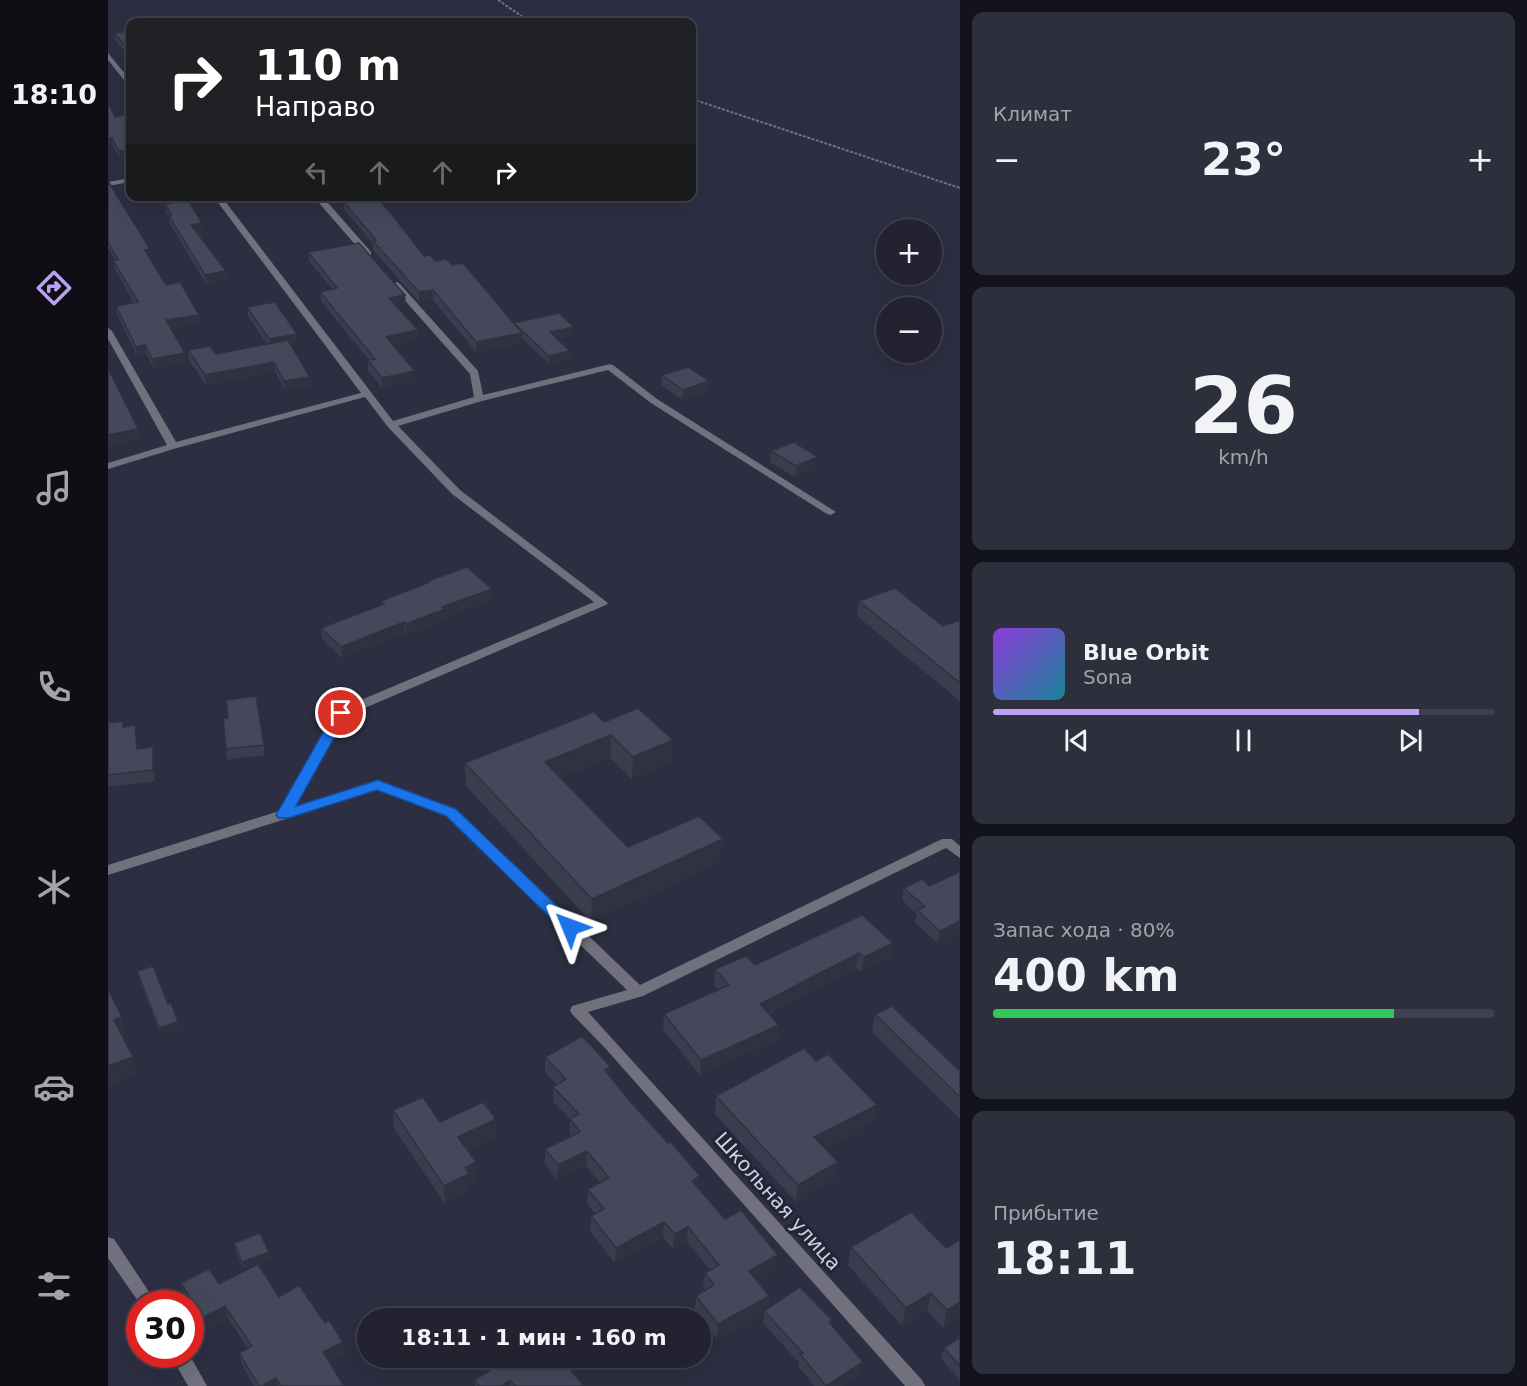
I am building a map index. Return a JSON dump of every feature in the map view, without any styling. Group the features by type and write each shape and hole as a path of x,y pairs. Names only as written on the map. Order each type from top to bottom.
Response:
{"street":[{"path":"108,55 126,79"},
{"path":"108,184 126,181"},
{"path":"221,201 391,425 456,492 602,603 341,713 284,815"},
{"path":"321,201 372,258"},
{"path":"388,276 475,373 479,399"},
{"path":"108,331 173,446"},
{"path":"391,425 479,399 610,367 654,401 831,512"},
{"path":"108,466 173,446 368,394"},
{"path":"108,870 378,785 451,812 638,992 947,842 960,853"},
{"name":"Школьная улица","path":"638,992 577,1010 916,1386"},
{"path":"108,1244 139,1290"},
{"path":"187,1368 198,1386"}],"path":[{"path":"498,0 524,18"},
{"path":"696,100 960,188"}],"building":[{"path":"126,32 126,47 114,33"},
{"path":"108,102 115,117 126,115 126,150 119,151 112,138 108,139"},
{"path":"108,181 150,249 145,250 166,285 180,282 199,315 166,320 185,353 152,359 145,345 136,347 116,306 138,302 113,260 118,260 108,242"},
{"path":"189,201 202,223 191,225 226,271 205,275 169,216 171,214 165,204"},
{"path":"343,201 380,201 424,256 430,255 435,261 446,259 452,265 463,263 522,333 476,342 433,290 419,292 373,241 376,240"},
{"path":"359,243 405,295 389,298 418,330 386,337 415,371 382,378 368,360 375,359 320,292 337,288 308,252"},
{"path":"275,302 297,334 269,339 247,307"},
{"path":"559,313 574,327 550,332 570,351 549,356 514,323"},
{"path":"288,340 310,377 284,381 274,362 205,375 188,350 210,346 216,354"},
{"path":"688,367 709,381 683,390 662,375"},
{"path":"108,368 138,429 108,435"},
{"path":"794,442 818,457 796,466 771,451"},
{"path":"467,567 492,589 442,607 445,609 406,624 404,622 341,647 321,628 384,604 381,601"},
{"path":"895,588 943,626 960,620 960,683 859,601"},
{"path":"256,696 264,745 226,749 223,718 228,718 226,700"},
{"path":"638,708 673,740 633,757 611,735 545,762 628,847 699,816 723,839 592,899 465,763 594,712 604,722"},
{"path":"123,721 123,727 135,725 137,749 153,747 153,770 108,775 108,723"},
{"path":"960,872 960,921 940,931 917,910 925,907 904,888 922,879 929,886"},
{"path":"862,915 893,943 864,957 859,953 760,1004 779,1025 701,1060 664,1014 729,985 715,969 746,956 755,965"},
{"path":"153,966 178,1022 159,1028 137,971"},
{"path":"108,989 122,1017 114,1020 133,1057 108,1066"},
{"path":"892,1006 960,1071 960,1097 875,1014"},
{"path":"582,1036 611,1067 605,1070 629,1100 668,1143 670,1141 700,1176 692,1181 725,1219 741,1210 778,1255 749,1271 769,1296 718,1324 711,1315 711,1308 705,1308 696,1296 714,1285 705,1273 719,1265 688,1227 675,1234 664,1222 616,1248 591,1216 604,1209 588,1189 609,1178 587,1151 558,1165 545,1149 580,1132 570,1119 579,1114 553,1087 566,1079 545,1057"},
{"path":"804,1048 816,1061 828,1054 877,1105 814,1137 838,1162 798,1185 716,1096"},
{"path":"423,1097 440,1122 483,1102 496,1119 458,1137 476,1162 465,1168 469,1174 444,1186 393,1110"},
{"path":"911,1212 946,1248 960,1240 960,1302 947,1310 931,1293 906,1308 851,1247"},
{"path":"260,1233 269,1252 242,1262 234,1243"},
{"path":"258,1264 279,1297 299,1285 325,1323 329,1320 343,1342 323,1352 344,1386 281,1386 276,1378 259,1386 239,1353 252,1346 225,1306 204,1317 204,1290 185,1290 181,1283 209,1269 219,1284"},
{"path":"800,1287 832,1320 829,1322 863,1362 826,1386 800,1354 803,1353 764,1311"},
{"path":"960,1339 960,1366 944,1348"},
{"path":"494,1368 569,1368 584,1386 515,1386 510,1380 501,1386 479,1386 474,1380"}],"route":[{"path":"341,713 284,815 378,785 451,812 570,927"}]}
